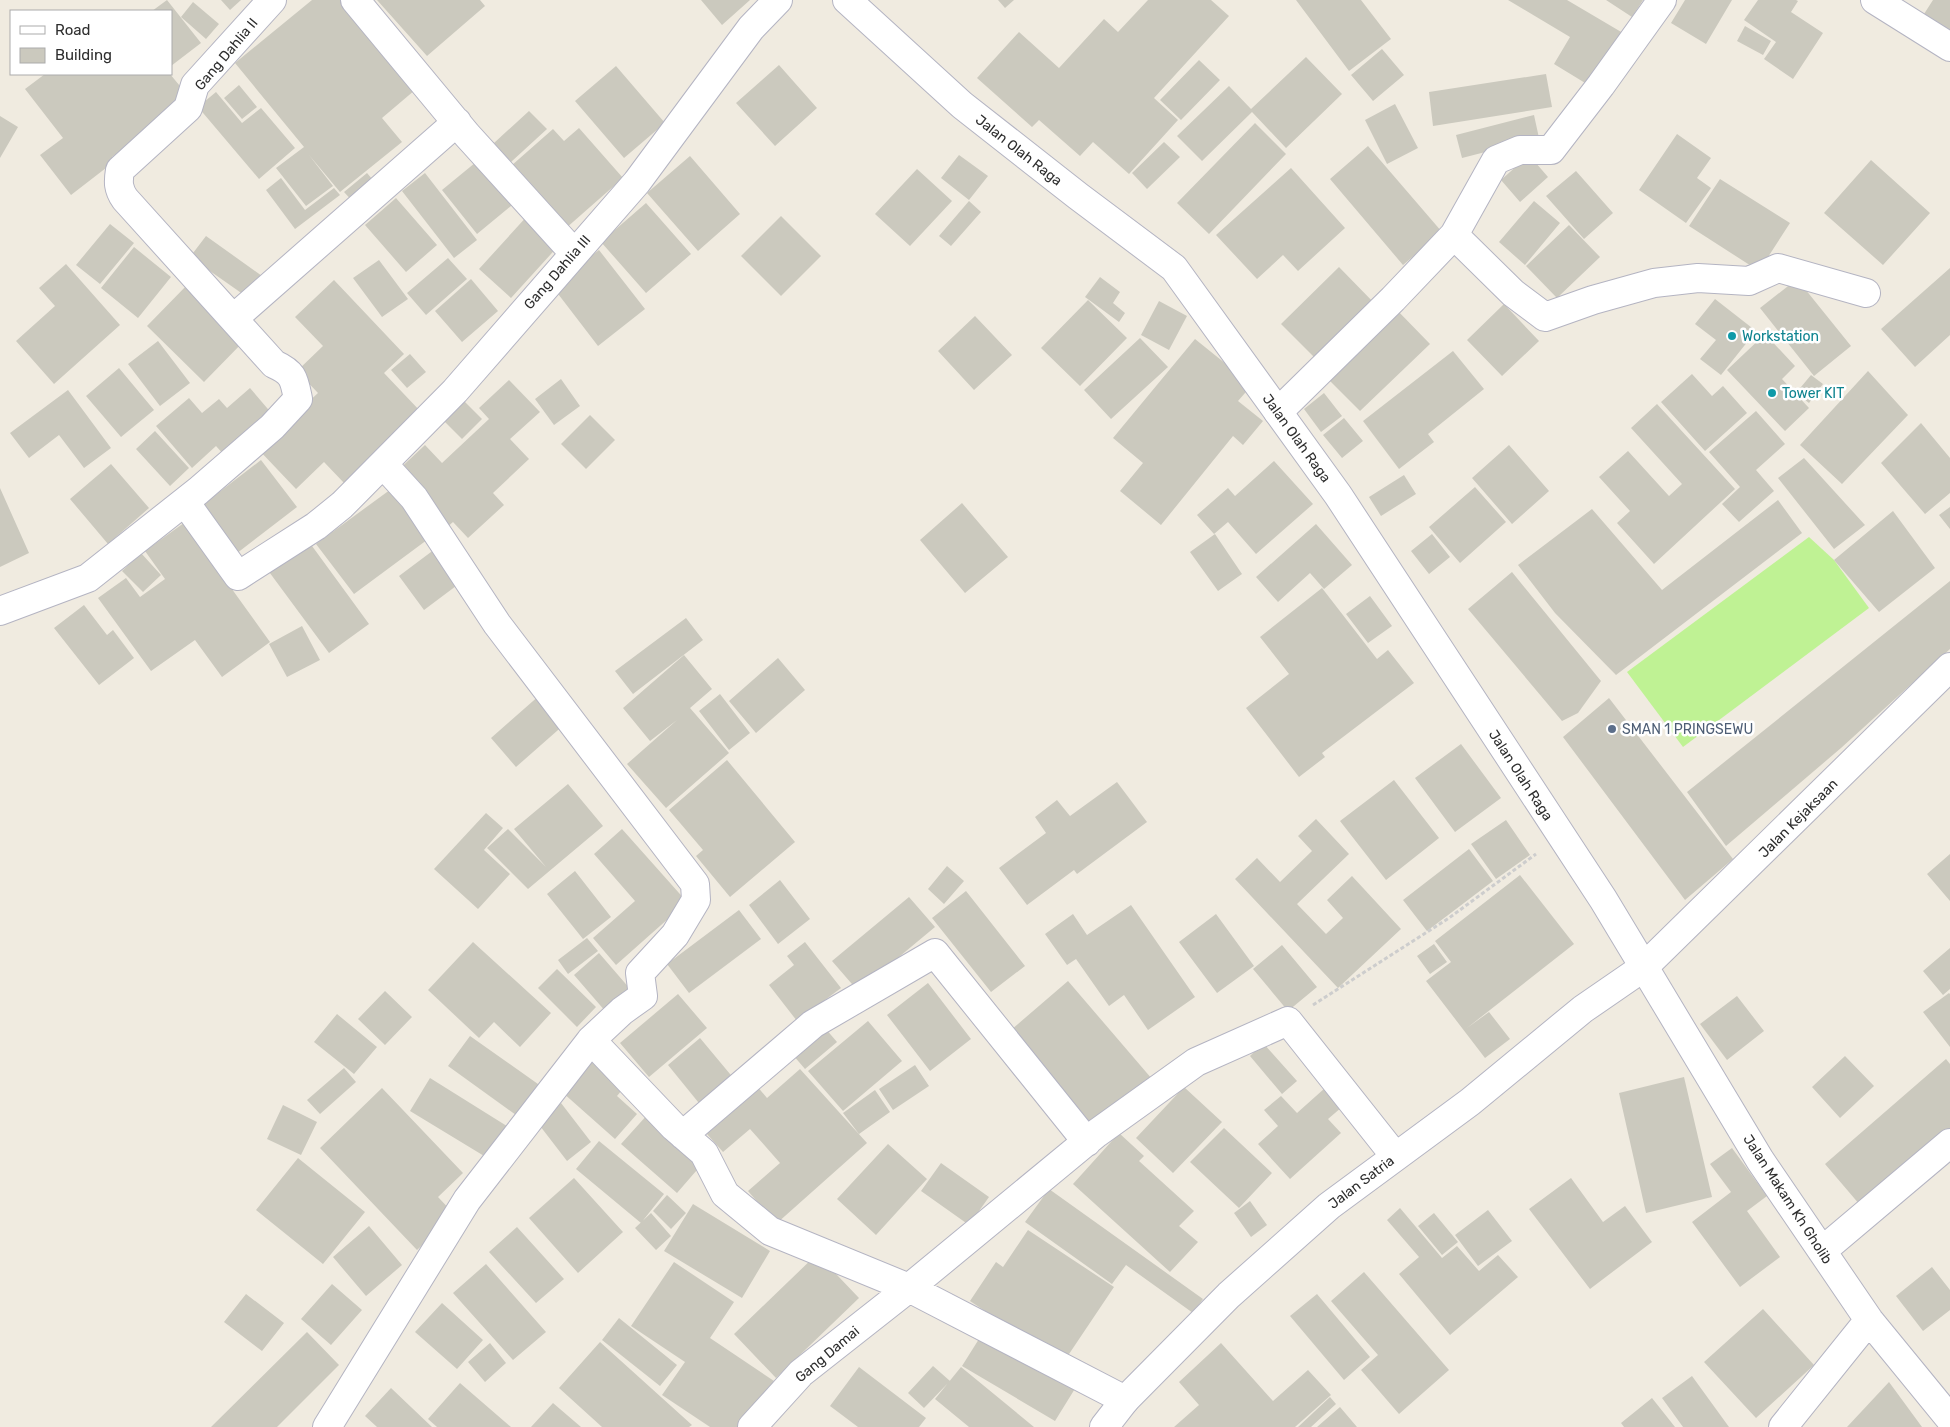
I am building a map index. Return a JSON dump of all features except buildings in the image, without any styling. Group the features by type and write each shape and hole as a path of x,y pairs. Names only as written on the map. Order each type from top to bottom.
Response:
{"street":[{"name":"Gang Dahlia II","path":"234,318 125,199 119,191 120,170 188,108 195,85 272,0"},
{"path":"355,0 457,122 574,253"},
{"name":"Gang Dahlia III","path":"185,502 238,576 316,526 342,505 455,391 637,182 751,28 778,0"},
{"name":"Jalan Olah Raga","path":"847,0 962,105 1174,268 1338,495 1603,899 1644,967"},
{"path":"1278,412 1393,299 1454,235 1496,160 1520,150 1551,150 1601,85 1662,0"},
{"path":"1876,0 1950,47"},
{"path":"0,610 88,578 185,502 272,427 298,399 294,378 286,369 274,364 234,318 457,122"},
{"path":"1454,235 1513,293 1545,317 1593,300 1654,283 1698,278 1749,281 1778,268 1866,293"},
{"path":"326,1427 467,1200 591,1040 622,1011 643,996 640,973 675,935 696,900 695,884 497,624 414,498 383,464"},
{"name":"Jalan Kejaksaan","path":"1644,967 1950,667"},
{"path":"683,1135 813,1024 935,953 1087,1142"},
{"name":"Jalan Satria","path":"1104,1427 1125,1400 1228,1295 1329,1206 1470,1102 1583,1009 1644,967"},
{"name":"Jalan Makam Kh Gholib","path":"1644,967 1760,1160 1869,1320 1950,1418"},
{"path":"1288,1021 1395,1156"},
{"name":"Gang Damai","path":"752,1427 800,1373 909,1288 1087,1142 1196,1062 1288,1021"},
{"path":"591,1040 683,1135 704,1153 725,1194 770,1231 909,1288 1125,1400"},
{"path":"1822,1251 1950,1143"},
{"path":"1783,1427 1869,1320"}],"path":[{"path":"1288,1021 1450,918 1560,836"}],"green space":[{"path":"1809,537 1834,560 1869,608 1683,747 1627,672"}],"place":[{"name":"Workstation","path":"1732,336"},
{"name":"Tower KIT","path":"1772,393"},
{"name":"SMAN 1 PRINGSEWU","path":"1612,729"}]}
